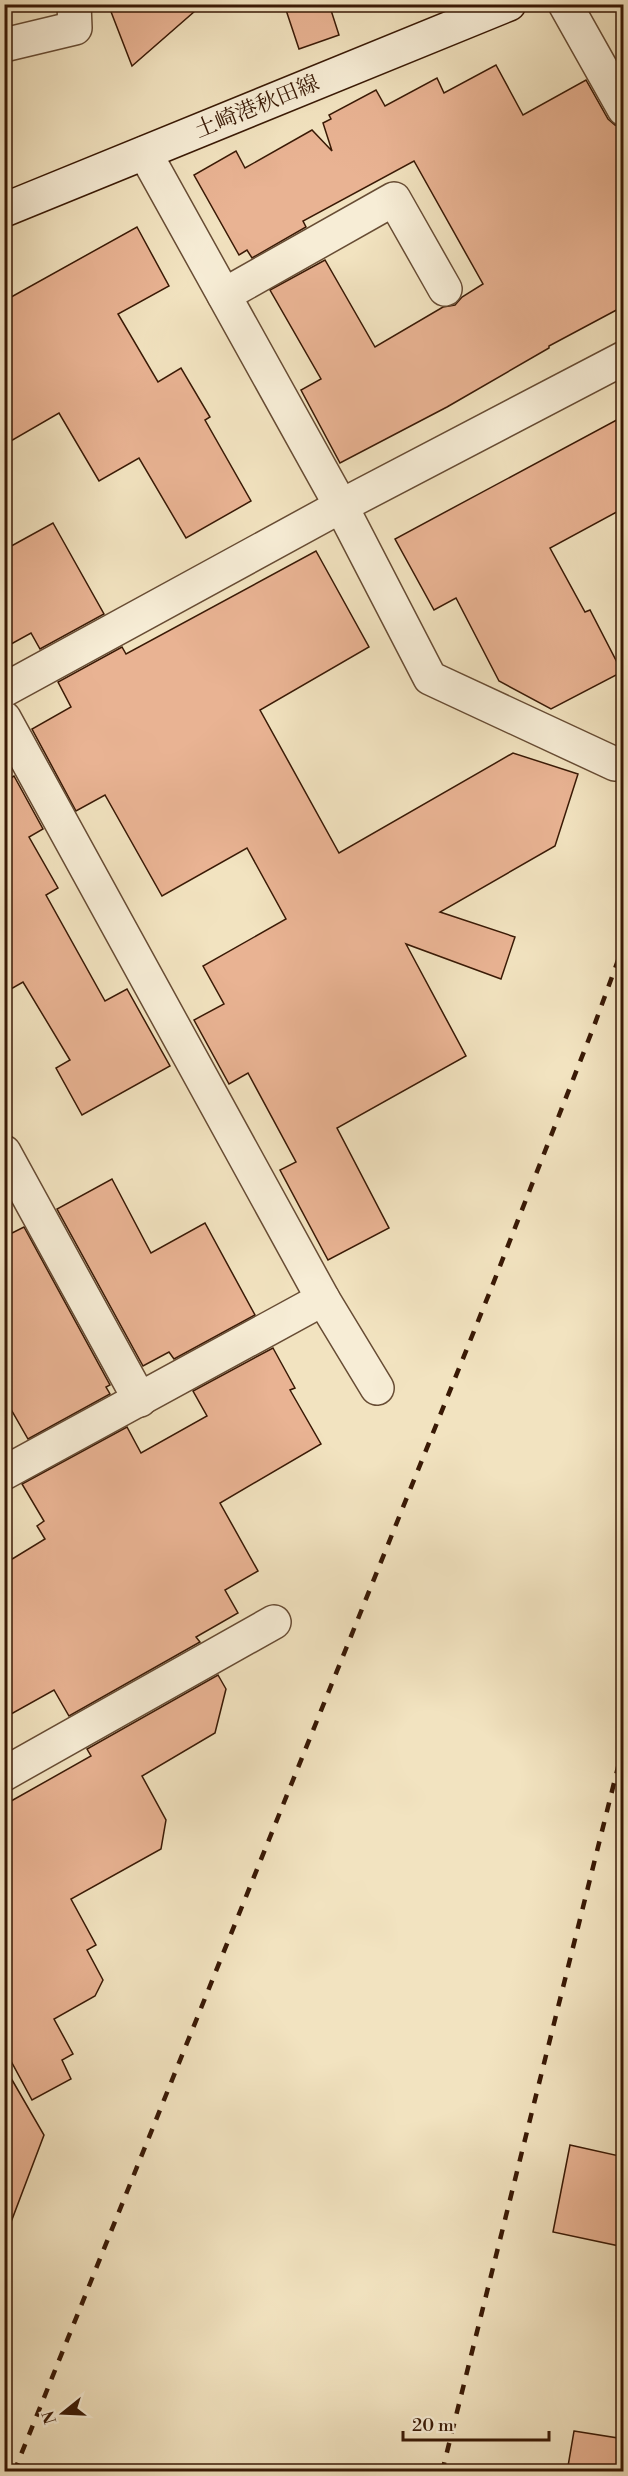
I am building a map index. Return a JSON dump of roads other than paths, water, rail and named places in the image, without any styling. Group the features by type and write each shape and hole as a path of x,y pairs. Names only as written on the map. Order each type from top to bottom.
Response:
{"street":[{"path":"4,45 75,28 74,4"},
{"name":"土崎港秋田線","path":"4,210 509,4"},
{"path":"565,4 624,109"},
{"path":"145,153 341,506 430,678 615,764"},
{"path":"224,295 394,199 445,289"},
{"path":"4,690 341,506 624,358"},
{"path":"4,718 323,1299 377,1388"},
{"path":"4,1152 140,1400"},
{"path":"4,1473 323,1299"},
{"path":"4,1774 274,1622"}],"railway":[{"path":"14,2472 491,1289 624,944"},
{"path":"442,2472 624,1743"}]}
